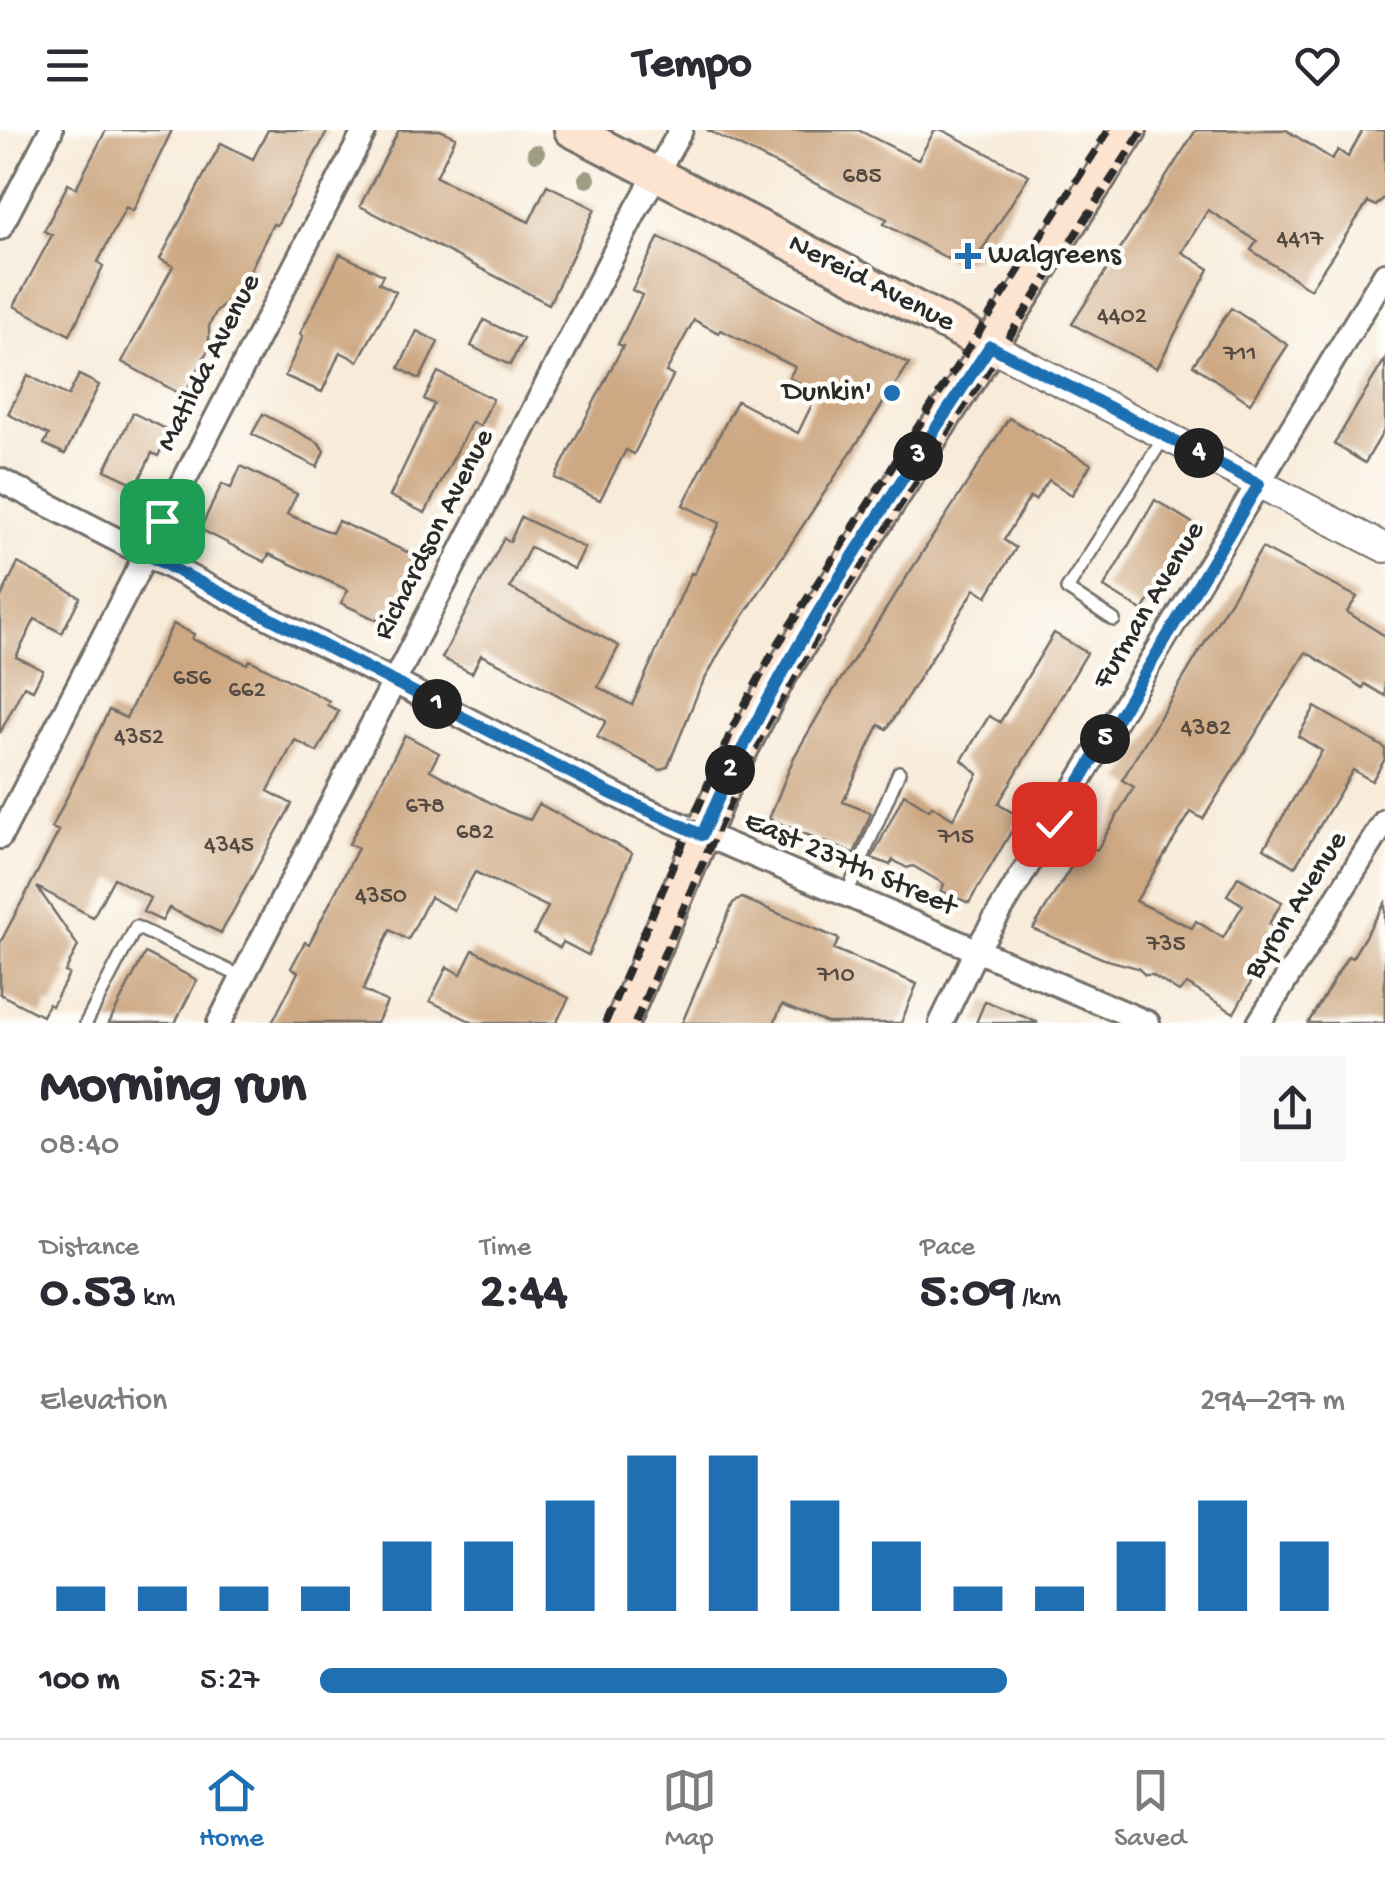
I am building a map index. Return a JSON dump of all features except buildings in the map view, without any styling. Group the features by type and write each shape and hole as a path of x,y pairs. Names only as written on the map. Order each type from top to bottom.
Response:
{"main road":[{"name":"Nereid Avenue","path":"571,130 990,346"},
{"path":"622,1023 743,743 786,664 1130,130"}],"street":[{"path":"0,228 51,130"},
{"name":"Matilda Avenue","path":"0,837 365,130"},
{"name":"Richardson Avenue","path":"219,1023 681,130"},
{"name":"Furman Avenue","path":"941,1023 976,951 1385,274"},
{"name":"Nereid Avenue","path":"990,346 1385,548"},
{"name":"East 237th Street","path":"0,480 610,793 1148,1023"},
{"name":"Byron Avenue","path":"1259,1023 1385,820"}],"lane":[{"path":"1114,620 1068,589 1165,436"},
{"path":"846,896 899,772"},
{"path":"86,1023 136,927 242,977"}],"railway":[{"path":"605,1023 734,725 773,652 1109,130"},
{"path":"635,1023 764,729 828,616 1143,130"},
{"path":"758,713 802,634"}],"place":[{"name":"Walgreens","path":"968,256"},
{"name":"Dunkin'","path":"892,393"}],"route":[{"path":"162,521 145,554 610,793 702,835 743,743 795,649 990,346 1259,484 1054,824"}]}
